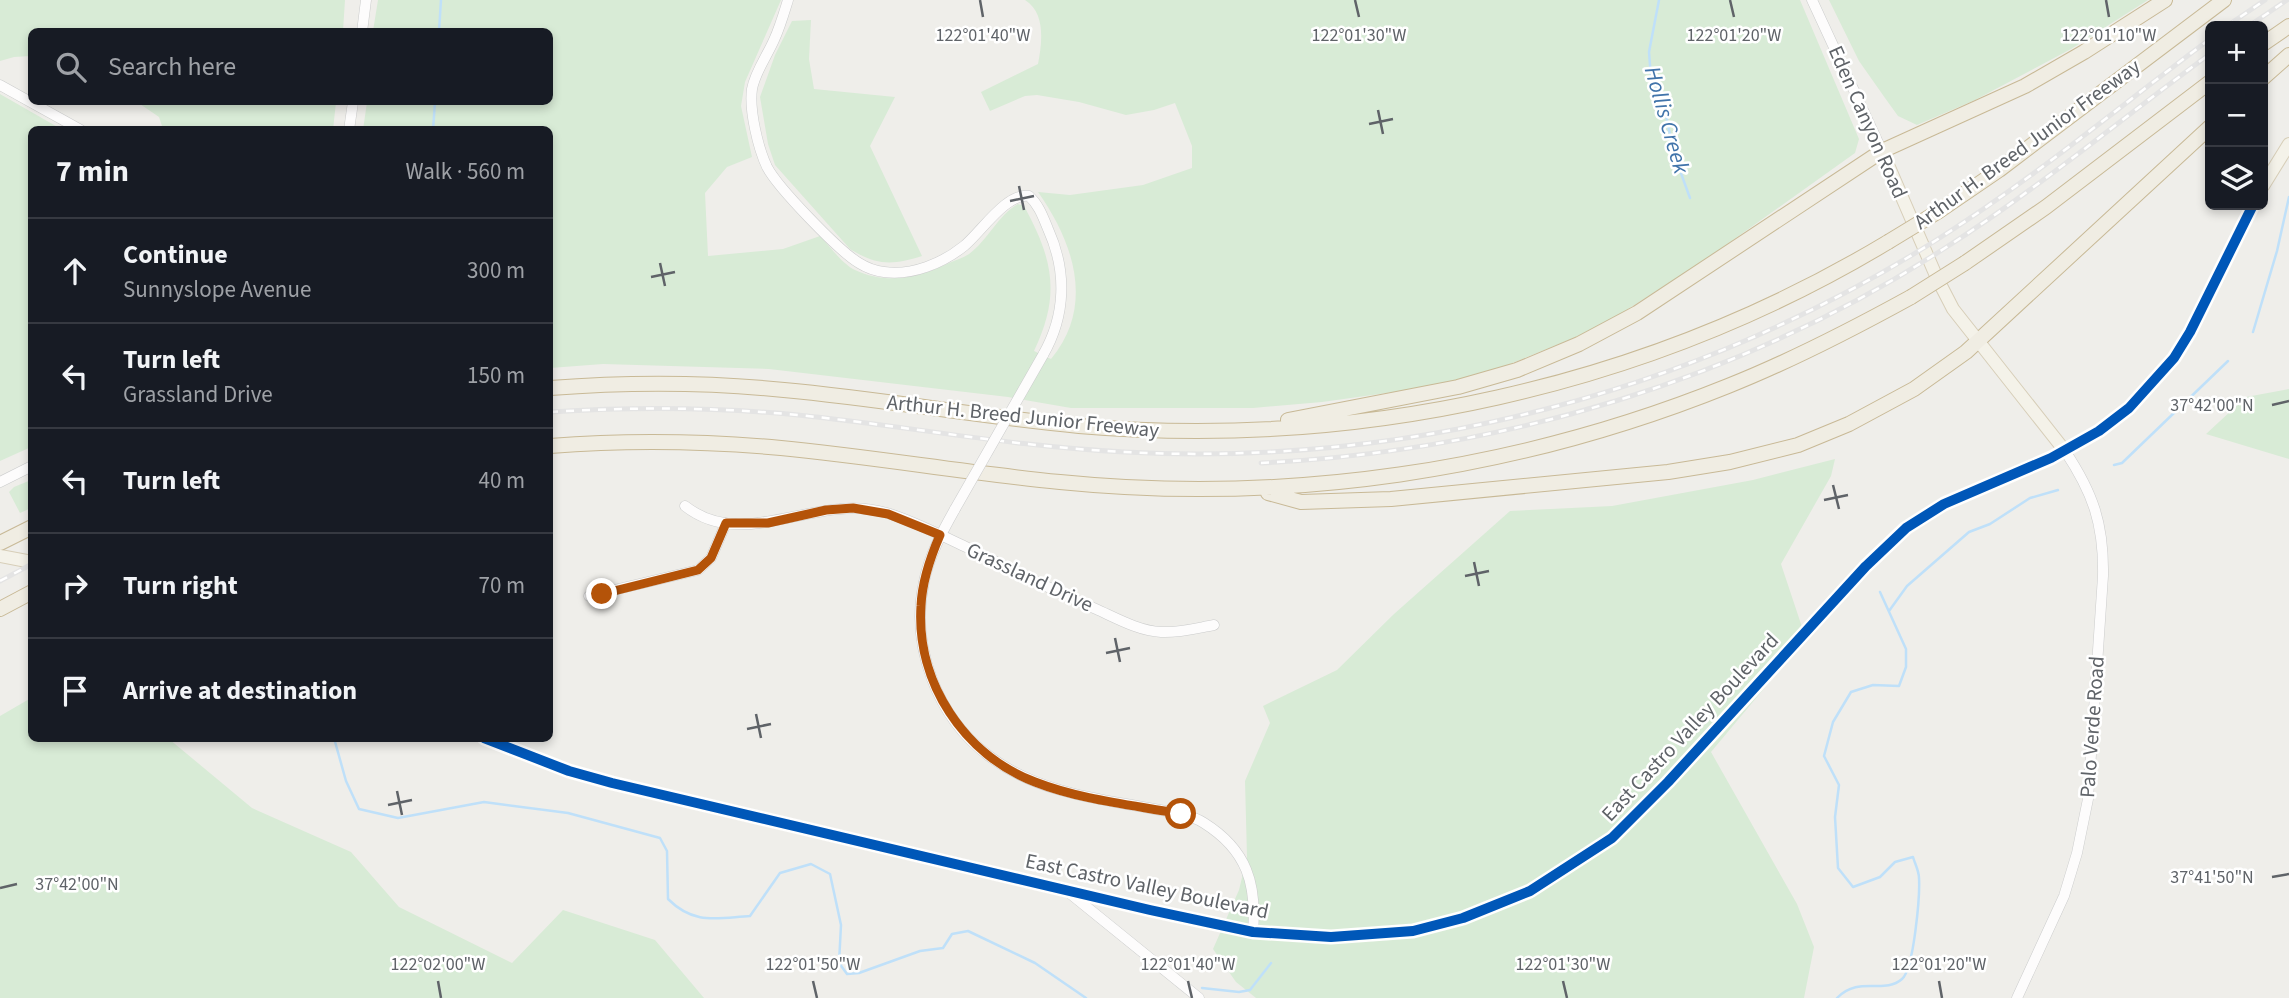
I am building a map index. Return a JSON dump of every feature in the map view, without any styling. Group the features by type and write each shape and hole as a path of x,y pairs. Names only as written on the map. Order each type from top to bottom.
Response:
{"highway":[{"path":"1231,431 1458,387 1517,370 1563,351 1637,313 1882,151 2025,86 2165,0"},
{"name":"Arthur H. Breed Junior Freeway","path":"553,388 643,384 739,386 825,394 1070,425 1145,430 1231,431 1317,426 1404,415 1487,400 1571,379 1655,352 1733,321 1812,284 1939,211 1999,170 2224,0"},
{"path":"2268,41 2289,26"},
{"path":"2268,74 2289,55"},
{"path":"553,446 623,442 735,444 1083,484 1254,489 1335,483 1432,470 1520,452 1605,429 1687,402 1758,374 1846,332 1911,297 1965,263 2055,201 2207,84"},
{"path":"1254,489 1301,502 1382,500 1472,493 1668,472 1739,460 1798,445 1857,420 1914,389 1978,341 2205,132"},
{"path":"0,543 28,529"},
{"path":"0,609 28,595"}],"main road":[{"path":"2268,178 2289,144"},
{"name":"Eden Canyon Road","path":"1882,151 1953,309 2065,451"},
{"name":"East Castro Valley Boulevard","path":"494,742 569,771 612,783 1196,921 1253,932 1331,937 1413,931 1463,918 1530,891 1612,838 1668,782 1866,566 1906,528 1944,505 2065,451 2121,414 2174,359 2251,210"},
{"path":"0,556 28,561"}],"street":[{"path":"362,28 366,0"},
{"path":"788,0 752,87 751,99 757,135 768,169 799,206 848,255 870,269 895,273 917,270 939,261 972,239 1004,205 1017,196 1029,196 1038,205 1053,241 1061,274 1062,296 1058,317 1043,355 940,535 923,586 920,631 925,655 942,701 971,741 990,757 1034,782 1063,791 1181,814 1201,821 1219,833 1234,848 1248,874 1254,897 1253,932"},
{"name":"Eden Canyon Road","path":"1812,0 1882,151"},
{"path":"0,85 28,101"},
{"path":"36,105 74,126"},
{"path":"350,126 353,105"},
{"name":"Palo Verde Road","path":"2017,998 2064,896 2077,853 2089,790 2102,589 2102,542 2100,523 2092,498 2065,451"},
{"path":"0,482 28,468"},
{"name":"Grassland Drive","path":"685,506 704,518 726,523 768,523 826,510 853,508 888,514 940,535 1087,605 1140,627 1159,632 1177,632 1214,625"},
{"path":"589,597 698,570 711,558 726,523"},
{"path":"1067,891 1199,998"}],"green space":[{"path":"0,0 345,0 343,28 28,28 28,56 0,61"},
{"path":"378,0 781,0 745,82 741,106 752,157 727,167 705,193 708,256 783,249 820,236 855,270 879,277 914,276 969,254 1005,214 1018,204 1024,206 1034,225 1047,260 1050,277 1048,312 1034,351 1051,359 1065,339 1073,318 1076,296 1070,253 1051,212 1038,192 1070,195 1143,185 1192,168 1192,146 1175,103 1126,115 1079,102 1037,95 1025,96 990,111 981,92 1038,64 1041,29 1036,13 1025,0 1800,0 1859,139 1855,153 1705,260 1598,328 1483,375 1423,388 1322,402 1253,408 1071,408 1008,397 769,369 603,364 553,368 553,126 364,126 367,105 553,105 553,28 373,28"},
{"path":"1829,0 2148,0 2071,49 1975,100 1917,125 1898,116 1885,98 1859,61"},
{"path":"811,20 809,59 814,89 895,97 870,146 922,256 885,262 869,259 850,249 775,165 768,144 760,97 775,55 792,21"},
{"path":"0,94 56,126 28,126 28,448 0,461"},
{"path":"141,105 336,105 333,126 162,126 159,117"},
{"path":"2289,389 2289,459 2206,434 2246,397"},
{"path":"1835,459 1831,476 1781,564 1805,636 1711,752 1797,904 1814,947 1804,998 1256,998 1236,982 1213,949 1239,890 1247,857 1245,781 1270,723 1263,706 1337,670 1394,614 1510,511 1612,506 1753,480"},
{"path":"28,481 28,509 20,513 9,492"},
{"path":"28,700 28,742 173,742 252,808 351,852 399,907 512,963 563,910 655,940 704,998 0,998 0,716"}],"waterway":[{"path":"439,28 441,0"},
{"name":"Hollis Creek","path":"1659,0 1649,52 1651,78 1662,96 1674,154 1690,198"},
{"path":"433,126 435,105"},
{"path":"2253,332 2277,251 2289,197"},
{"path":"2114,465 2122,463 2228,361"},
{"path":"1889,611 1907,586 1969,532 1990,524 2030,498 2058,490"},
{"name":"Hollis Creek","path":"1837,998 1854,988 1887,985 1902,979 1910,961 1917,915 1919,875 1913,857 1895,862 1880,877 1853,887 1838,868 1835,817 1839,785 1824,756 1833,722 1851,692 1873,685 1899,686 1906,667 1906,649 1880,592"},
{"path":"335,742 346,781 359,809 398,818 484,802 568,813 660,838 667,851 668,899 687,913 706,918 750,916 780,873 811,864 830,874 841,925 839,963 847,974 859,973 920,951 943,948 952,934 968,931 1035,963 1086,998"},
{"path":"1202,988 1239,992 1250,990 1271,963"}],"railway":[{"path":"2234,21 2265,0"},
{"path":"2256,21 2287,0"},
{"path":"553,412 612,409 736,410 798,415 1002,441 1125,452 1232,453 1339,447 1444,432 1548,408 1650,378 1749,339 1845,293 1938,239 2008,192 2205,43"},
{"path":"1261,463 1352,456 1441,443 1530,425 1617,401 1703,371 1786,336 1867,295 1945,248 2047,178 2205,58"},
{"path":"0,581 28,566"}],"cycle path":[{"path":"494,742 569,771 612,783 1253,932 1331,937 1413,931 1463,918 1530,891 1612,838 1668,782 1866,566 1906,528 1944,504 2051,458 2099,431 2129,408 2174,358 2190,332 2251,210"}],"route":[{"path":"602,594 698,570 711,558 726,523 768,523 826,510 853,508 900,518 940,535 923,586 920,631 925,655 942,701 971,741 990,757 1034,782 1063,791 1181,814"}]}
